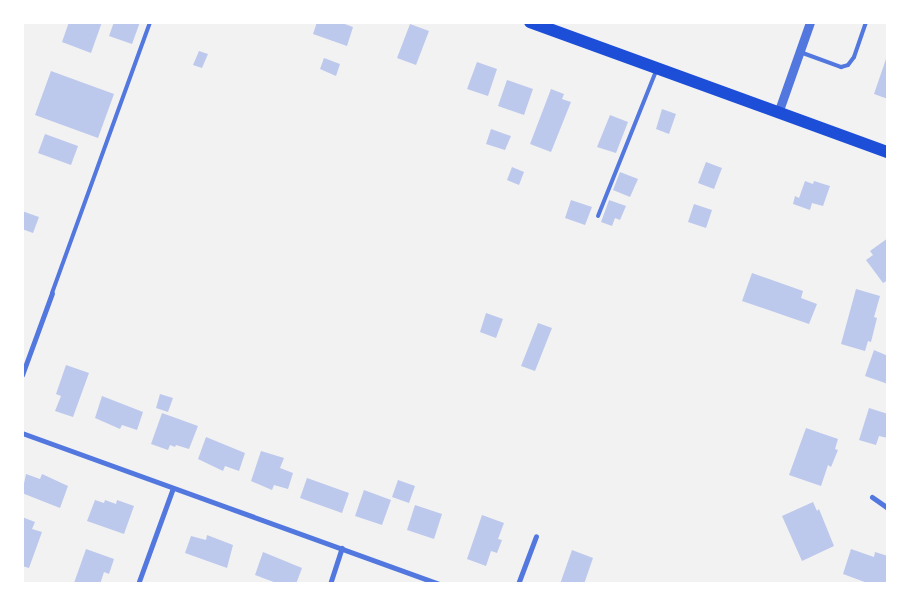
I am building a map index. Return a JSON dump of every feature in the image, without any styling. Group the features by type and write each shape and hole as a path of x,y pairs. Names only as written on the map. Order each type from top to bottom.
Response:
{"main road":[{"path":"530,22 888,152"}],"street":[{"path":"778,113 810,22"},
{"path":"22,375 52,293"},
{"path":"22,433 440,584"},
{"path":"138,584 173,488"},
{"path":"872,497 888,508"},
{"path":"518,584 536,536"},
{"path":"330,584 342,548"}],"lane":[{"path":"52,293 150,22"},
{"path":"800,52 841,67 848,65 854,57 866,22"},
{"path":"598,216 656,69"}],"building":[{"path":"69,22 102,22 91,53 62,42"},
{"path":"114,22 140,22 132,44 109,36"},
{"path":"317,22 339,22 353,27 347,46 313,34"},
{"path":"410,24 429,31 416,65 397,58"},
{"path":"199,51 208,54 202,68 193,65"},
{"path":"888,56 888,99 874,94"},
{"path":"324,58 340,64 336,76 320,69"},
{"path":"477,62 497,69 488,96 467,89"},
{"path":"51,71 114,94 98,138 35,115"},
{"path":"507,80 533,89 524,115 498,106"},
{"path":"551,89 564,94 562,99 571,102 551,152 530,144"},
{"path":"662,109 676,114 669,134 656,129"},
{"path":"610,115 628,122 616,153 597,147"},
{"path":"491,129 511,136 505,150 486,144"},
{"path":"45,134 78,146 71,165 38,153"},
{"path":"706,162 722,168 714,189 698,183"},
{"path":"512,167 524,172 519,185 507,180"},
{"path":"620,172 638,179 630,197 613,190"},
{"path":"805,181 813,184 814,181 830,186 823,206 812,203 810,210 793,204 795,196 799,198"},
{"path":"571,200 592,207 585,225 565,218"},
{"path":"609,200 626,206 620,220 615,218 612,226 601,222"},
{"path":"694,204 712,210 706,228 688,222"},
{"path":"22,211 39,217 33,233 22,229"},
{"path":"888,238 888,280 883,283 866,260 873,255 870,251"},
{"path":"752,273 803,291 801,298 817,304 809,324 742,301"},
{"path":"856,289 880,296 874,317 877,318 871,342 868,341 865,351 841,344"},
{"path":"486,313 503,319 496,338 480,332"},
{"path":"538,323 552,328 535,371 521,366"},
{"path":"874,350 888,356 888,384 865,376"},
{"path":"66,365 89,373 73,417 55,411 61,396 56,394"},
{"path":"160,394 173,398 168,412 156,408"},
{"path":"102,396 143,412 137,430 122,425 120,429 95,418"},
{"path":"869,408 888,414 888,438 879,436 876,445 859,440"},
{"path":"162,413 198,426 189,449 170,445 168,450 151,444"},
{"path":"806,428 838,439 835,449 838,450 831,467 828,465 821,486 789,475"},
{"path":"206,437 245,453 239,471 225,466 223,471 198,459"},
{"path":"261,451 284,458 280,468 293,473 288,489 274,485 272,490 251,481"},
{"path":"26,474 40,479 42,474 68,486 60,508 22,493"},
{"path":"307,478 349,493 342,513 300,498"},
{"path":"398,480 415,486 409,503 392,497"},
{"path":"364,490 391,500 382,525 355,516"},
{"path":"95,500 104,503 105,500 116,504 117,500 134,506 124,534 87,521"},
{"path":"813,502 817,511 819,509 834,546 802,561 782,516"},
{"path":"415,505 442,514 434,539 407,530"},
{"path":"482,515 504,523 498,539 502,540 497,553 491,551 486,566 467,559"},
{"path":"22,517 35,522 32,529 42,532 29,568 22,566"},
{"path":"207,535 233,545 227,568 185,553 191,536 206,540"},
{"path":"86,549 114,559 109,574 104,572 100,584 74,583"},
{"path":"851,549 874,557 875,552 888,556 888,584 870,584 843,574"},
{"path":"572,550 593,558 584,584 560,584"},
{"path":"263,552 302,568 296,584 279,584 255,575"}]}
